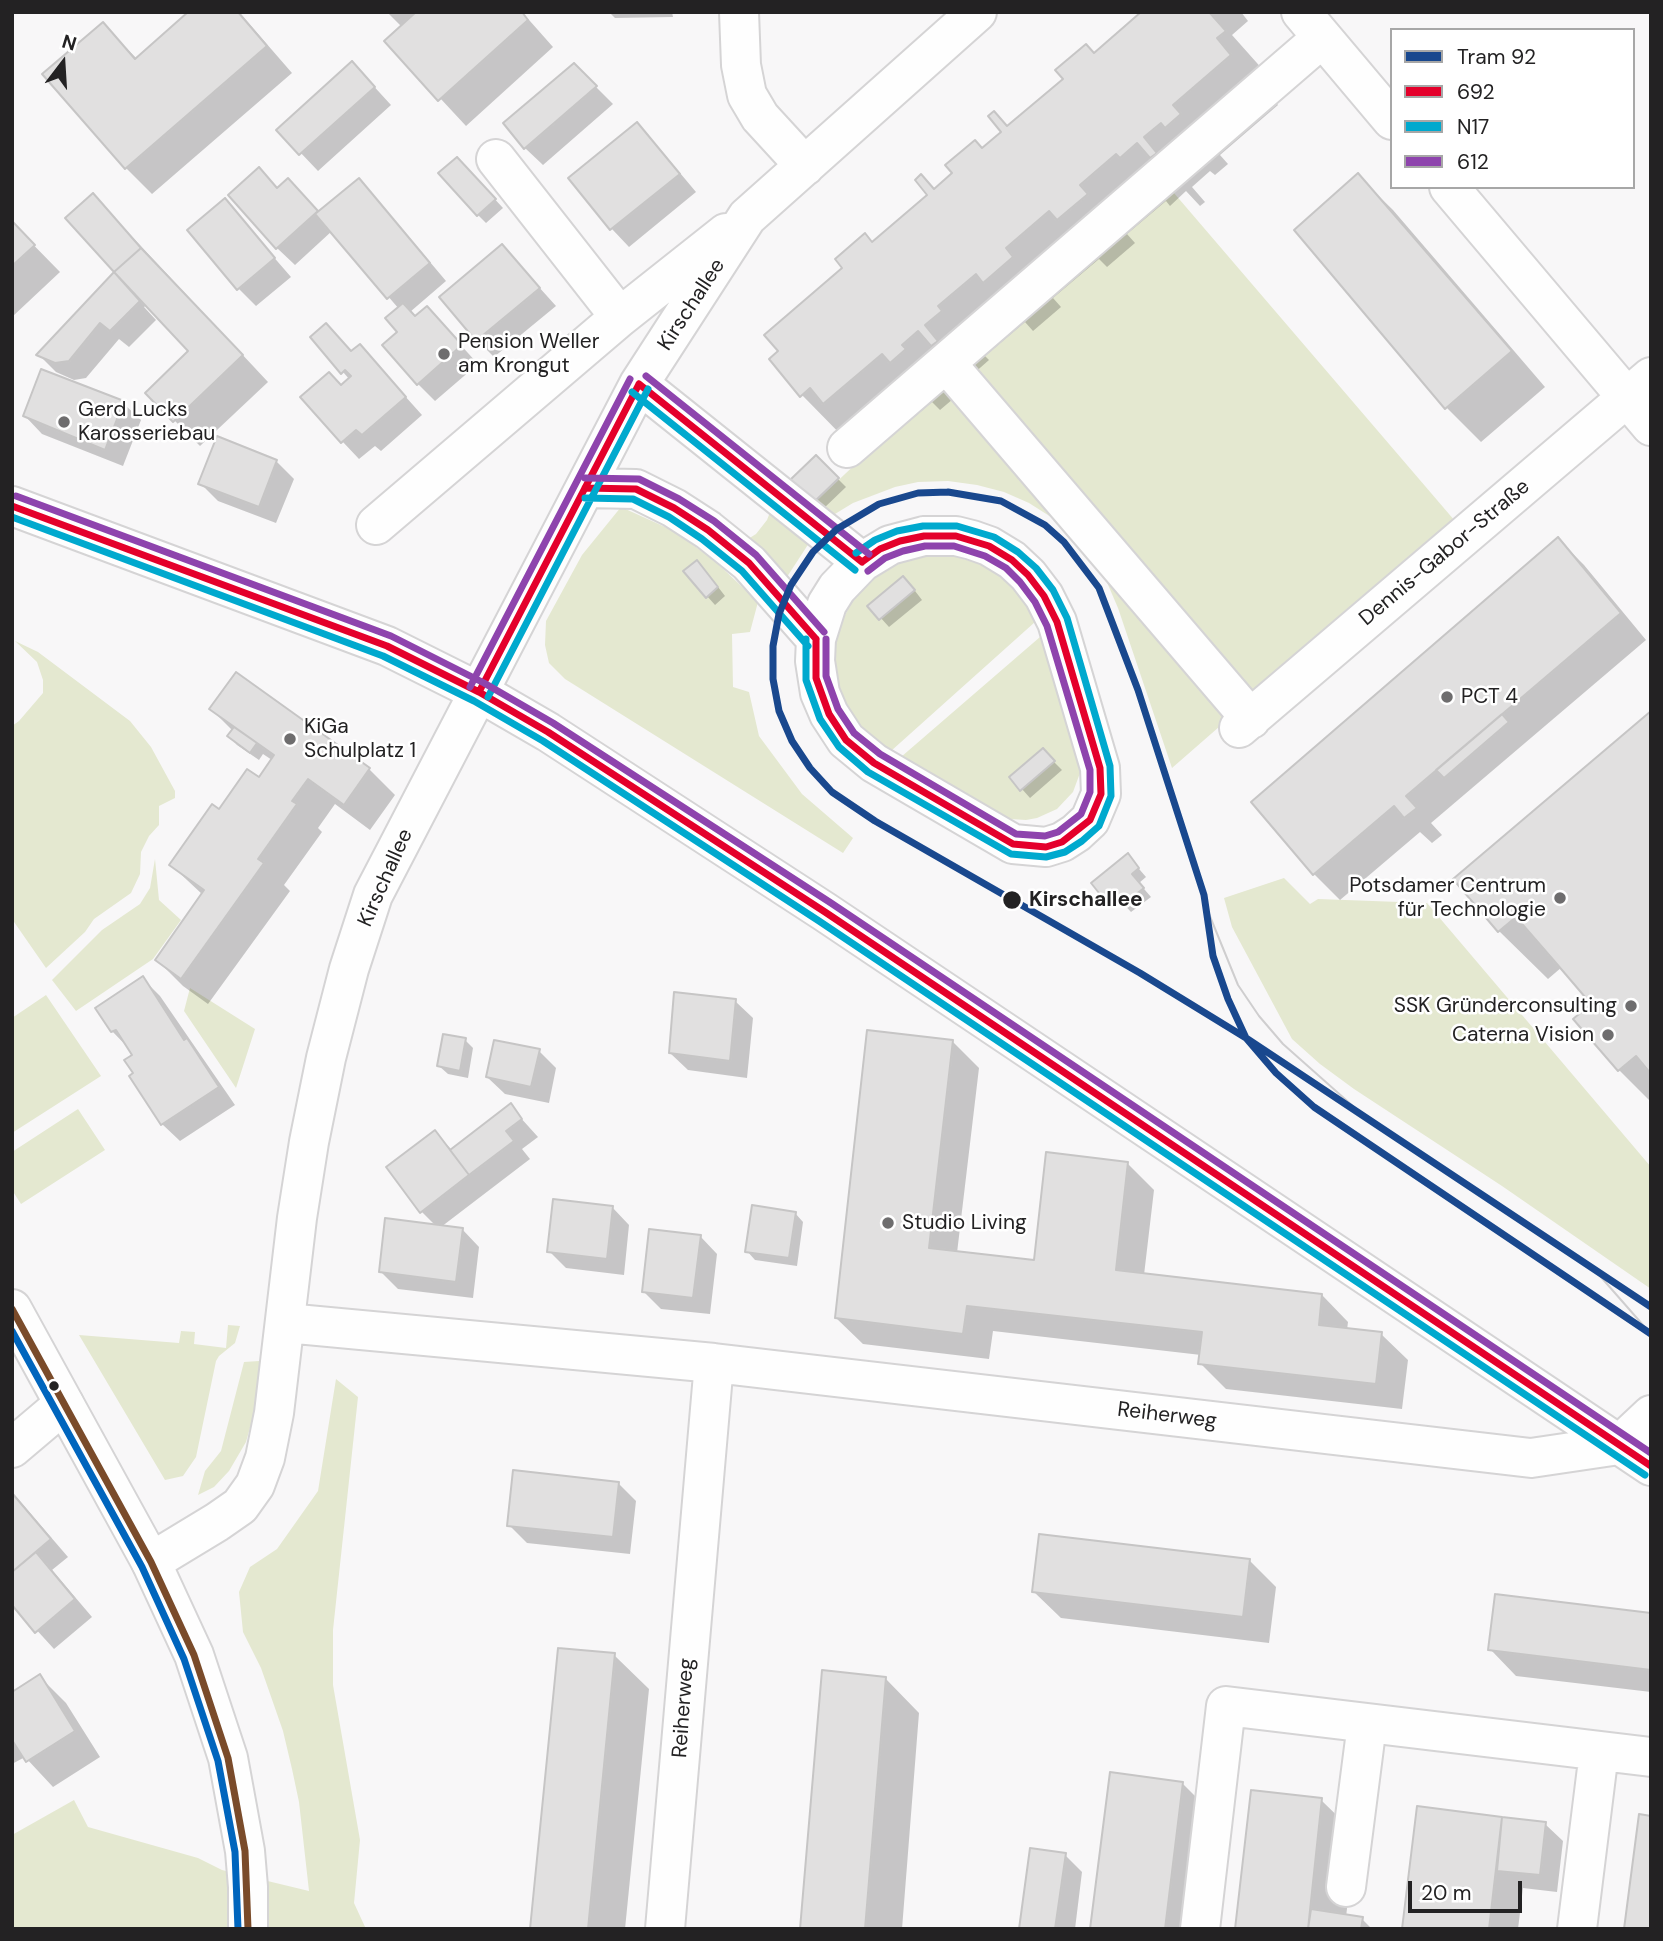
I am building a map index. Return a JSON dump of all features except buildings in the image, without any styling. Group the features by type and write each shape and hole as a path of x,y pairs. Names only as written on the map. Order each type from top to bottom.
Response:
{"street":[{"path":"739,12 741,65 747,95 760,117 805,166"},
{"name":"Kirschallee","path":"376,525 620,317 747,217 977,12"},
{"path":"847,448 946,363 1312,25 1390,118"},
{"path":"496,159 620,317"},
{"path":"1451,189 1643,400"},
{"name":"Kirschallee","path":"151,1562 240,1506 256,1485 265,1458 274,1413 297,1218 309,1142 326,1058 349,969 373,895 639,384 747,217"},
{"name":"Dennis-Gabor-Straße","path":"946,363 1245,724 1643,400"},
{"path":"639,384 862,562"},
{"path":"585,488 636,489 674,508 708,530 749,563 816,639"},
{"path":"12,506 387,646 479,692 548,732 792,889 1651,1466"},
{"path":"924,536 956,536 989,546 1012,560 1028,575 1044,596 1058,622 1100,768 1101,794 1090,820 1076,834 1046,847 1013,844 874,763 846,740 829,714 816,678 816,639 824,612 836,588 862,562 900,541 924,536"},
{"path":"12,1309 151,1562 194,1656 228,1758 245,1851 248,1929"},
{"name":"Reiherweg","path":"286,1322 714,1363 1531,1458 1619,1445"},
{"name":"Reiherweg","path":"666,1929 714,1363"},
{"path":"12,1447 64,1404"},
{"path":"1619,1445 1651,1415"},
{"path":"1200,1929 1226,1706 1651,1757"},
{"path":"1346,1887 1367,1724"},
{"path":"1577,1929 1599,1752"}],"green space":[{"path":"1168,186 1455,521 1172,768 1106,580 1071,534 1051,517 1004,492 948,481 918,482 895,487 853,503 830,517 811,506"},
{"path":"621,507 674,531 715,561 758,602 750,632 732,634 733,687 749,692 759,736 802,794 853,838 843,853 565,679 549,663 545,645 546,621 582,555"},
{"path":"772,507 811,540 785,580 740,544 756,534 767,520"},
{"path":"927,556 953,556 981,564 1014,588 1027,605 1035,622 891,751 872,738 846,706 839,688 835,661 836,642 840,624 856,595 874,577 906,560"},
{"path":"1040,637 1078,744 1080,773 1073,792 1057,809 1037,818 1010,819 995,813 901,757"},
{"path":"15,641 38,652 130,721 151,747 175,791 175,798 159,806 159,825 149,836 141,852 140,874 131,893 94,919 85,932 46,968 12,919 12,726 43,693 43,680 37,662"},
{"path":"155,859 159,900 181,920 153,959 76,1011 52,980 102,930 140,904 150,888"},
{"path":"1284,878 1310,904 1318,899 1427,903 1651,1167 1651,1289 1502,1186 1354,1089 1292,1039 1232,927 1224,898"},
{"path":"190,988 255,1029 236,1088 184,1011"},
{"path":"46,995 101,1076 12,1133 12,1018"},
{"path":"78,1109 105,1150 21,1204 12,1190 12,1152"},
{"path":"228,1325 240,1326 235,1343 216,1361 196,1457 183,1476 165,1480 79,1335 179,1343 181,1331 195,1332 194,1344 226,1348"},
{"path":"259,1361 259,1396 246,1442 229,1471 214,1487 198,1495 205,1471 221,1451 244,1362"},
{"path":"336,1379 358,1397 333,1630 333,1685 360,1840 354,1903 366,1929 12,1929 12,1835 74,1800 88,1827 198,1858 222,1870 309,1891 299,1802 292,1769 283,1731 261,1668 243,1632 239,1592 250,1567 277,1549 318,1491"}],"tram line":[{"name":"92","path":"948,492 1001,501 1045,525 1064,542 1099,588 1138,690 1204,895 1213,956 1228,999 1246,1038 1140,973 875,821 832,792 810,768 792,741 779,711 773,679 773,646 779,614 791,585 813,552 837,529 879,504 918,493 948,492"},
{"path":"1207,909 1238,985 1259,1016 1283,1044 1363,1115"},
{"name":"92","path":"1246,1038 1651,1307"},
{"name":"92","path":"1246,1038 1276,1073 1314,1107 1651,1334"},
{"path":"1593,1268 1650,1333"}],"transit line":[{"name":"612","path":"646,376 869,554"},
{"name":"612","path":"470,687 630,379"},
{"name":"692","path":"639,384 862,562"},
{"name":"692","path":"479,692 639,384"},
{"name":"N17","path":"488,697 648,389"},
{"name":"N17","path":"632,392 855,570"},
{"name":"612","path":"585,478 639,479 714,521 756,555 824,632"},
{"name":"692","path":"585,488 636,489 674,508 708,530 749,563 816,639"},
{"name":"612","path":"16,496 391,636 484,683 553,723 831,903 1651,1453"},
{"name":"N17","path":"585,498 633,499 669,517 742,571 808,646"},
{"name":"692","path":"12,506 387,646 479,692 548,732 825,912 1651,1466"},
{"name":"N17","path":"12,517 383,656 474,701 543,741 819,921 1645,1475"},
{"name":"N17","path":"806,639 806,680 820,719 839,747 868,772 1011,854 1046,857 1065,852 1099,826 1111,796 1110,766 1067,618 1053,590 1036,568 1018,552 994,537 957,526 923,526 897,531 875,540 856,553"},
{"name":"692","path":"816,639 816,678 829,714 846,740 874,763 1013,844 1046,847 1062,842 1090,820 1101,794 1100,768 1057,622 1044,596 1028,575 1012,560 989,546 956,536 924,536 900,541 880,549 862,562"},
{"name":"612","path":"826,639 826,676 838,709 854,733 880,754 1016,834 1045,836 1058,832 1081,814 1090,792 1090,770 1047,626 1035,602 1020,582 1006,568 985,556 954,546 925,546 903,551 885,558 868,571"},
{"path":"12,1309 151,1562 194,1655 228,1758 245,1851 248,1929"},
{"path":"12,1331 142,1567 184,1659 218,1761 235,1852 238,1929"}],"place":[{"name":"Pension Weller am Krongut","path":"444,354"},
{"name":"Gerd Lucks Karosseriebau","path":"64,422"},
{"name":"PCT 4","path":"1447,697"},
{"name":"KiGa Schulplatz 1","path":"290,739"},
{"name":"Potsdamer Centrum für Technologie","path":"1560,898"},
{"name":"Kirschallee","path":"1012,900"},
{"name":"SSK Gründerconsulting","path":"1631,1006"},
{"name":"Caterna Vision","path":"1608,1035"},
{"name":"Studio Living","path":"888,1223"}]}
